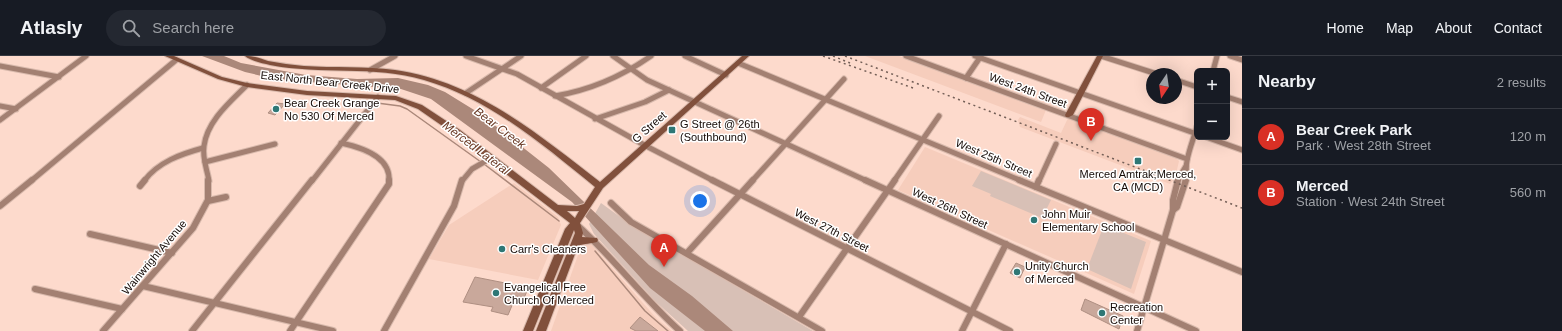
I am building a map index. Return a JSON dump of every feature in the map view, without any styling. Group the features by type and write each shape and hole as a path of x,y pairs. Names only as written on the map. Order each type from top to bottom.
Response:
{"street":[{"path":"0,120 86,56"},
{"name":"East North Bear Creek Drive","path":"168,56 220,78 247,85 307,93 396,98 420,107 457,132 486,161 556,208 577,220"},
{"path":"248,56 267,62 304,68 370,70 416,75 466,93 496,109 600,186"},
{"path":"370,70 395,56"},
{"name":"West 27th Street","path":"466,56 503,68 646,146 1010,331"},
{"path":"466,93 521,56"},
{"path":"541,88 586,56"},
{"name":"West 26th Street","path":"613,56 631,71 647,80 1196,331"},
{"path":"556,96 593,88 619,78 651,56"},
{"path":"685,56 726,75"},
{"name":"G Street","path":"528,331 569,229 577,220 600,186 746,56"},
{"name":"West 24th Street","path":"906,56 1187,159"},
{"path":"1069,115 1101,56 1146,70"},
{"path":"1214,68 1218,56"},
{"path":"1230,56 1242,60"},
{"path":"966,78 979,57 1194,133"},
{"path":"0,206 176,60"},
{"name":"West 25th Street","path":"738,63 1242,272"},
{"path":"0,66 59,76"},
{"path":"687,253 844,79"},
{"path":"1182,82 1194,86"},
{"name":"Wainwright Avenue","path":"103,331 172,253 197,222 208,201 209,177 203,148 211,126 226,106 247,85"},
{"path":"595,119 645,102 669,90"},
{"path":"192,331 378,97"},
{"path":"1230,98 1242,102"},
{"path":"0,106 16,109"},
{"path":"799,317 924,140 939,116"},
{"path":"1137,331 1173,210 1171,204 1177,181 1181,170 1186,166 1194,140"},
{"path":"1214,140 1242,150"},
{"path":"290,331 390,180 391,176 389,170 376,157 355,146 341,143"},
{"path":"205,162 275,144"},
{"path":"1036,187 1056,144"},
{"path":"140,186 146,176 160,165 176,156 203,148"},
{"path":"384,331 454,206 462,179 472,169 486,161"},
{"path":"208,201 226,197"},
{"path":"611,203 631,222 822,331"},
{"path":"556,208 571,210 586,206"},
{"path":"577,220 654,308 680,331"},
{"name":"G Street","path":"541,331 579,233 577,220"},
{"path":"90,234 172,253"},
{"path":"574,244 583,240 594,240"},
{"path":"962,331 1006,244"},
{"path":"143,286 333,331"},
{"path":"35,289 122,309"}],"shaded area":[{"path":"202,56 224,56 241,63 306,75 357,79 398,78 428,85 445,92 479,113 549,168 649,265 692,296 733,331 705,331 650,288 572,202 431,99 401,89 295,81 266,77 245,72"},
{"path":"865,56 899,56 1046,110 1041,122"},
{"path":"1020,117 1061,133 1068,118 1175,157 1179,161 1175,178 1170,184 1020,127 1018,120"},
{"name":"John Muir Elementary School","path":"925,147 1151,241 1134,294 898,190"},
{"path":"981,171 1051,200 1042,218 990,196 991,194 972,186"},
{"path":"514,183 558,217 561,225 538,280 429,259 449,225"},
{"path":"601,203 634,227 813,331 688,331 655,301 594,234 589,224"},
{"path":"1104,225 1146,242 1131,289 1087,269"},
{"path":"590,243 657,319 672,331 551,331 582,244"}],"building":[{"name":"Bear Creek Grange No 530 Of Merced","path":"277,103 285,104 275,115 268,113"},
{"name":"Unity Church of Merced","path":"1016,263 1025,267 1020,278 1010,273"},
{"name":"Evangelical Free Church Of Merced","path":"475,277 520,286 519,289 527,291 524,298 516,296 508,315 491,311 493,307 463,302"},
{"name":"Recreation Center","path":"1085,299 1123,316 1119,329 1081,310"},
{"path":"640,317 658,331 636,331 630,328"}],"waterway":[{"name":"Merced Lateral","path":"377,103 400,106 407,109 481,162"},
{"name":"Merced Lateral","path":"484,164 559,221"},
{"name":"Merced Lateral","path":"595,251 645,311 668,331"}],"railway":[{"path":"823,56 916,89"},
{"path":"833,56 850,63"},
{"path":"845,56 1242,208"}],"place":[{"name":"Bear Creek Grange No 530 Of Merced","path":"276,109"},
{"name":"G Street @ 26th (Southbound)","path":"672,130"},
{"name":"Merced","path":"1091,141"},
{"name":"Merced Amtrak;Merced, CA (MCD)","path":"1138,161"},
{"name":"John Muir Elementary School","path":"1034,220"},
{"name":"Carr's Cleaners","path":"502,249"},
{"name":"Bear Creek Park","path":"664,267"},
{"name":"Unity Church of Merced","path":"1017,272"},
{"name":"Evangelical Free Church Of Merced","path":"496,293"},
{"name":"Recreation Center","path":"1102,313"}],"water label":[{"name":"Bear Creek","path":"500,128"}]}
